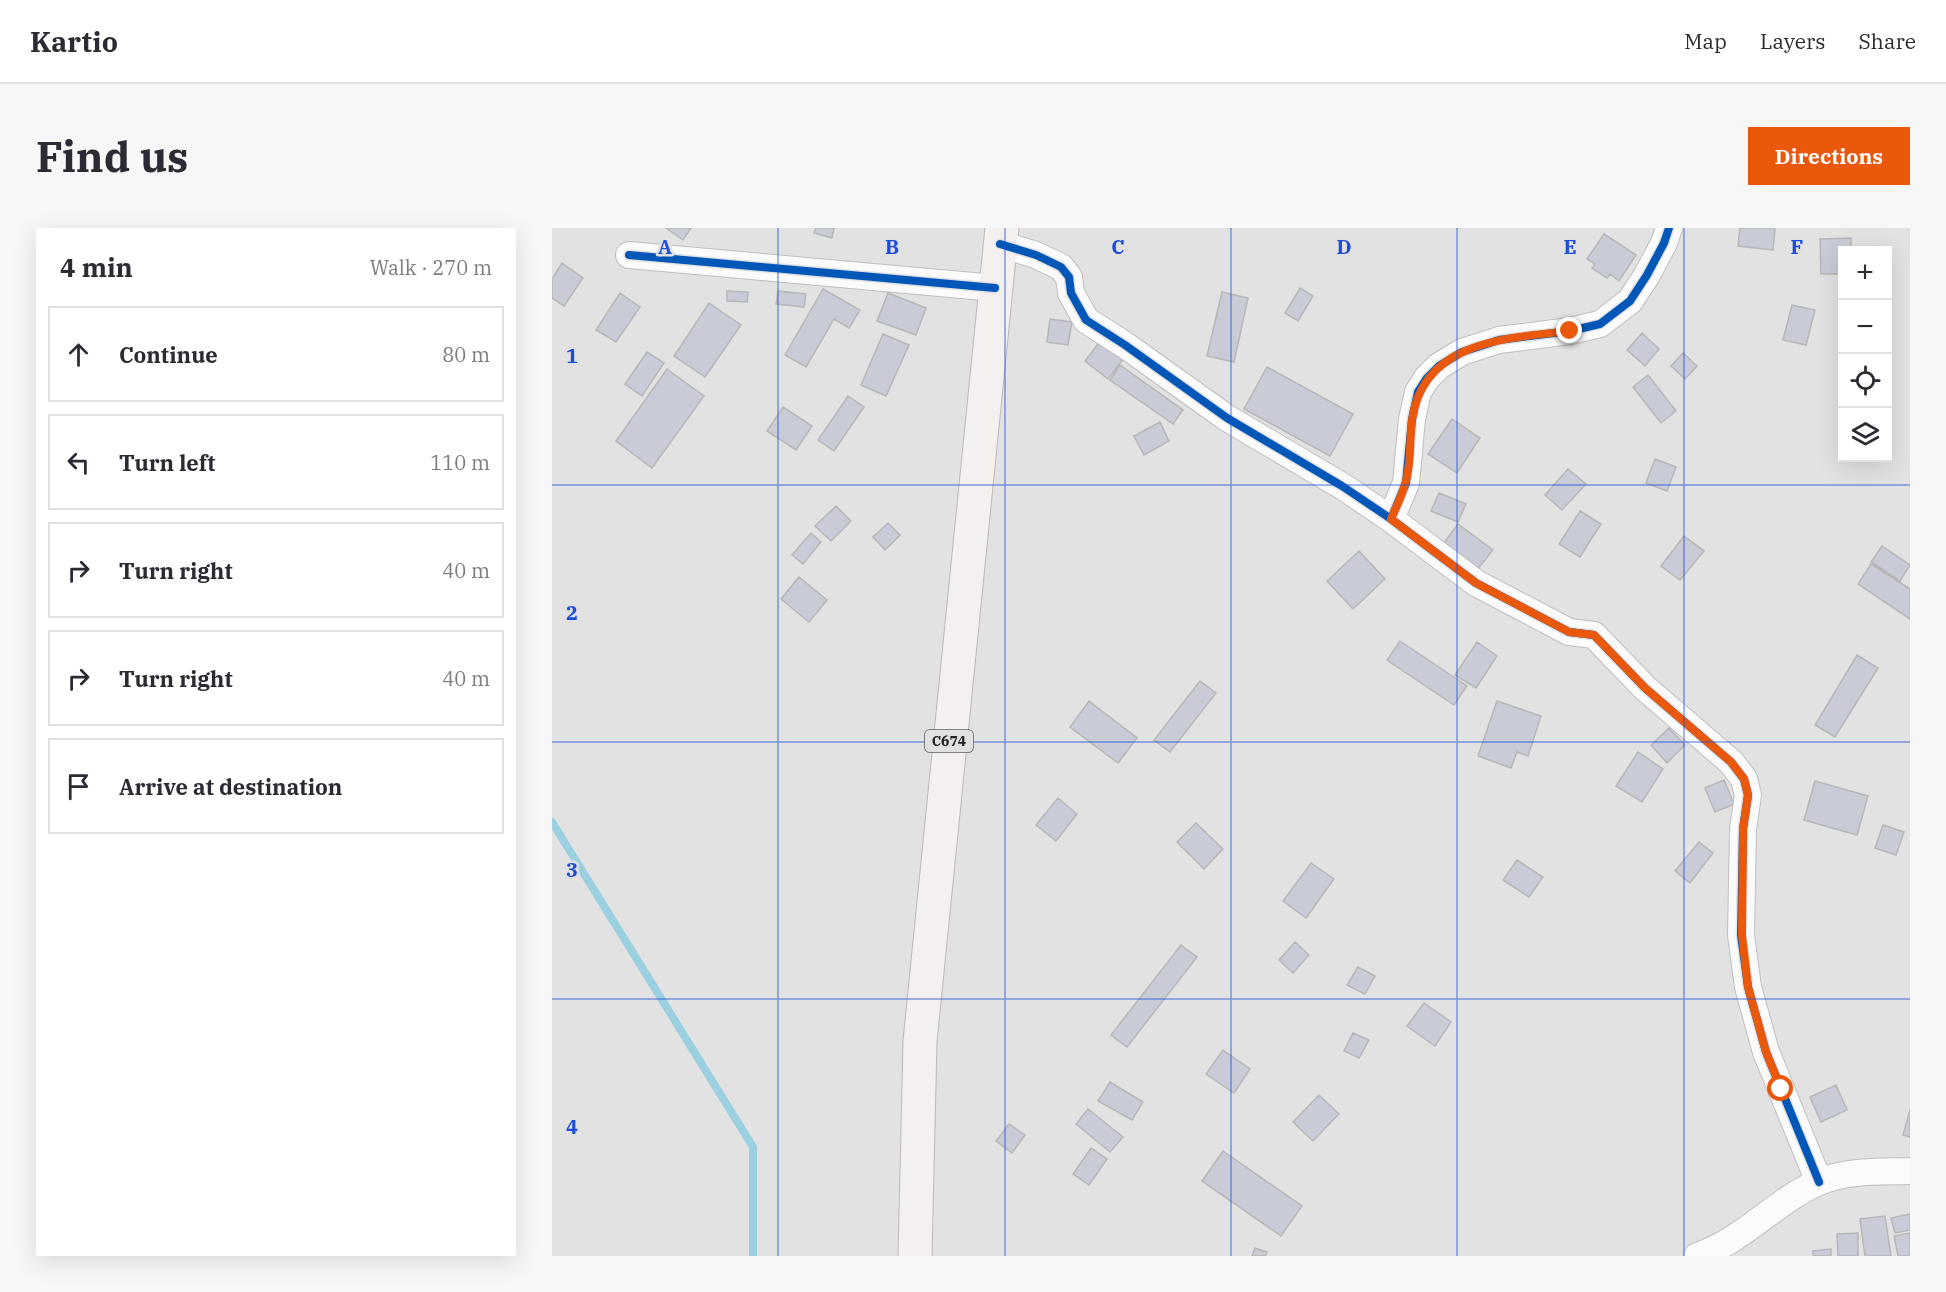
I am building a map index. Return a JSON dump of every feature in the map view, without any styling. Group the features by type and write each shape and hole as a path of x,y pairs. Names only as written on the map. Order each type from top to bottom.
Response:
{"main road":[{"name":"C674","path":"915,1256 920,1041 1001,236"}],"street":[{"path":"1391,519 1406,483 1412,419 1418,393 1427,378 1439,366 1461,352 1499,340 1570,331 1600,324 1630,301 1665,243 1669,228"},
{"path":"1001,236 1061,267 1069,277 1071,293 1086,320 1227,418 1342,486 1391,519 1476,583 1569,632 1594,635 1645,688 1731,762 1744,779 1748,795 1743,829 1742,935 1748,987 1766,1052 1819,1182"},
{"path":"629,255 995,288"},
{"path":"1697,1256 1707,1253 1749,1228 1778,1206 1819,1182 1853,1172 1910,1171"}],"building":[{"path":"666,228 691,228 683,240"},
{"path":"816,228 834,228 832,238 814,233"},
{"path":"1740,228 1775,228 1773,250 1738,246"},
{"path":"1604,234 1636,255 1619,281 1610,274 1607,278 1592,268 1595,264 1587,259"},
{"path":"1851,238 1851,246 1838,246 1838,274 1821,274 1820,239"},
{"path":"562,263 583,278 564,306 552,298 552,279"},
{"path":"1300,288 1313,296 1298,321 1285,313"},
{"path":"823,289 860,310 849,328 834,319 806,367 785,355"},
{"path":"727,291 748,292 747,302 727,301"},
{"path":"778,291 806,294 804,307 776,304"},
{"path":"1222,292 1248,298 1234,362 1207,356"},
{"path":"620,293 640,307 616,342 596,330"},
{"path":"888,293 926,308 916,335 877,321"},
{"path":"709,303 741,325 705,377 674,356"},
{"path":"1792,305 1815,310 1806,345 1783,340"},
{"path":"1050,319 1072,322 1068,345 1047,342"},
{"path":"1642,333 1659,349 1645,366 1627,350"},
{"path":"883,334 909,345 886,396 861,385"},
{"path":"1101,340 1124,358 1108,379 1085,361"},
{"path":"647,352 664,363 642,396 625,384"},
{"path":"1683,353 1697,366 1685,379 1671,366"},
{"path":"1120,365 1183,410 1173,424 1110,380"},
{"path":"1267,367 1353,414 1330,456 1244,409"},
{"path":"667,369 704,396 652,468 616,441"},
{"path":"1648,375 1676,411 1661,423 1633,387"},
{"path":"848,396 864,407 834,451 818,440"},
{"path":"783,407 812,426 796,450 767,431"},
{"path":"1452,419 1480,438 1457,473 1428,454"},
{"path":"1160,422 1169,441 1144,455 1134,436"},
{"path":"1655,459 1676,467 1667,491 1646,483"},
{"path":"1568,469 1586,484 1562,510 1545,495"},
{"path":"1439,493 1466,504 1458,522 1431,511"},
{"path":"836,506 851,521 831,541 815,526"},
{"path":"1580,511 1601,524 1580,557 1559,544"},
{"path":"888,523 900,535 885,550 873,537"},
{"path":"1458,524 1493,550 1477,570 1443,544"},
{"path":"811,533 821,542 803,564 792,555"},
{"path":"1684,536 1704,551 1680,580 1661,566"},
{"path":"1882,546 1910,565 1900,581 1871,562"},
{"path":"1359,551 1385,579 1353,609 1327,581"},
{"path":"1871,564 1910,589 1910,619 1858,584"},
{"path":"799,577 827,600 809,622 781,599"},
{"path":"1400,641 1467,686 1454,705 1387,660"},
{"path":"1477,642 1497,656 1476,688 1455,675"},
{"path":"1857,655 1878,668 1835,737 1815,725"},
{"path":"1200,681 1216,693 1170,752 1154,740"},
{"path":"1089,701 1137,738 1118,763 1070,727"},
{"path":"1497,701 1541,716 1528,756 1517,752 1511,768 1478,756"},
{"path":"1669,728 1685,745 1667,763 1651,745"},
{"path":"1638,752 1663,769 1642,802 1616,786"},
{"path":"1724,780 1734,804 1715,812 1705,788"},
{"path":"1815,781 1868,796 1857,835 1804,820"},
{"path":"1058,798 1077,814 1056,841 1036,825"},
{"path":"1196,823 1223,849 1204,869 1177,842"},
{"path":"1883,825 1904,832 1896,855 1875,848"},
{"path":"1699,842 1713,853 1690,883 1675,871"},
{"path":"1517,860 1543,877 1529,897 1503,880"},
{"path":"1311,863 1334,879 1306,918 1283,901"},
{"path":"1295,942 1309,955 1293,973 1279,960"},
{"path":"1181,945 1197,957 1127,1047 1111,1035"},
{"path":"1358,967 1375,976 1365,994 1347,985"},
{"path":"1424,1003 1451,1022 1435,1046 1407,1026"},
{"path":"1353,1033 1369,1040 1359,1058 1344,1051"},
{"path":"1223,1050 1250,1069 1234,1093 1206,1074"},
{"path":"1110,1082 1143,1102 1132,1120 1098,1101"},
{"path":"1836,1085 1847,1110 1821,1122 1810,1097"},
{"path":"1319,1095 1339,1114 1313,1141 1293,1122"},
{"path":"1088,1109 1123,1137 1110,1152 1076,1124"},
{"path":"1910,1110 1910,1137 1903,1135"},
{"path":"1009,1124 1025,1135 1012,1153 996,1141"},
{"path":"1091,1148 1107,1159 1089,1185 1073,1174"},
{"path":"1223,1151 1302,1206 1281,1236 1202,1181"},
{"path":"1910,1214 1910,1230 1895,1233 1891,1218"},
{"path":"1885,1216 1891,1256 1865,1256 1860,1219"},
{"path":"1858,1233 1858,1256 1838,1256 1837,1234"},
{"path":"1910,1233 1910,1256 1898,1256 1894,1236"},
{"path":"1255,1248 1267,1252 1266,1256 1252,1256"},
{"path":"1831,1249 1831,1256 1813,1256 1813,1251"}],"waterway":[{"path":"552,822 753,1147 753,1256"}],"cycle path":[{"path":"1391,519 1406,483 1412,419 1418,392 1427,378 1439,366 1462,352 1499,340 1570,331 1600,324 1630,301 1647,275 1664,243 1669,228"},
{"path":"1000,244 1036,255 1061,267 1069,277 1071,293 1086,320 1227,418 1342,486 1391,519 1476,583 1569,632 1594,635 1645,688 1731,762 1744,779 1748,795 1743,829 1741,935 1748,987 1766,1052 1819,1182"},
{"path":"629,255 995,288"}],"route":[{"path":"1570,331 1499,340 1461,352 1439,366 1427,378 1418,393 1412,419 1406,483 1391,519 1476,583 1569,632 1594,635 1645,688 1731,762 1744,779 1748,795 1743,829 1742,935 1748,987 1766,1052 1781,1089"}]}
